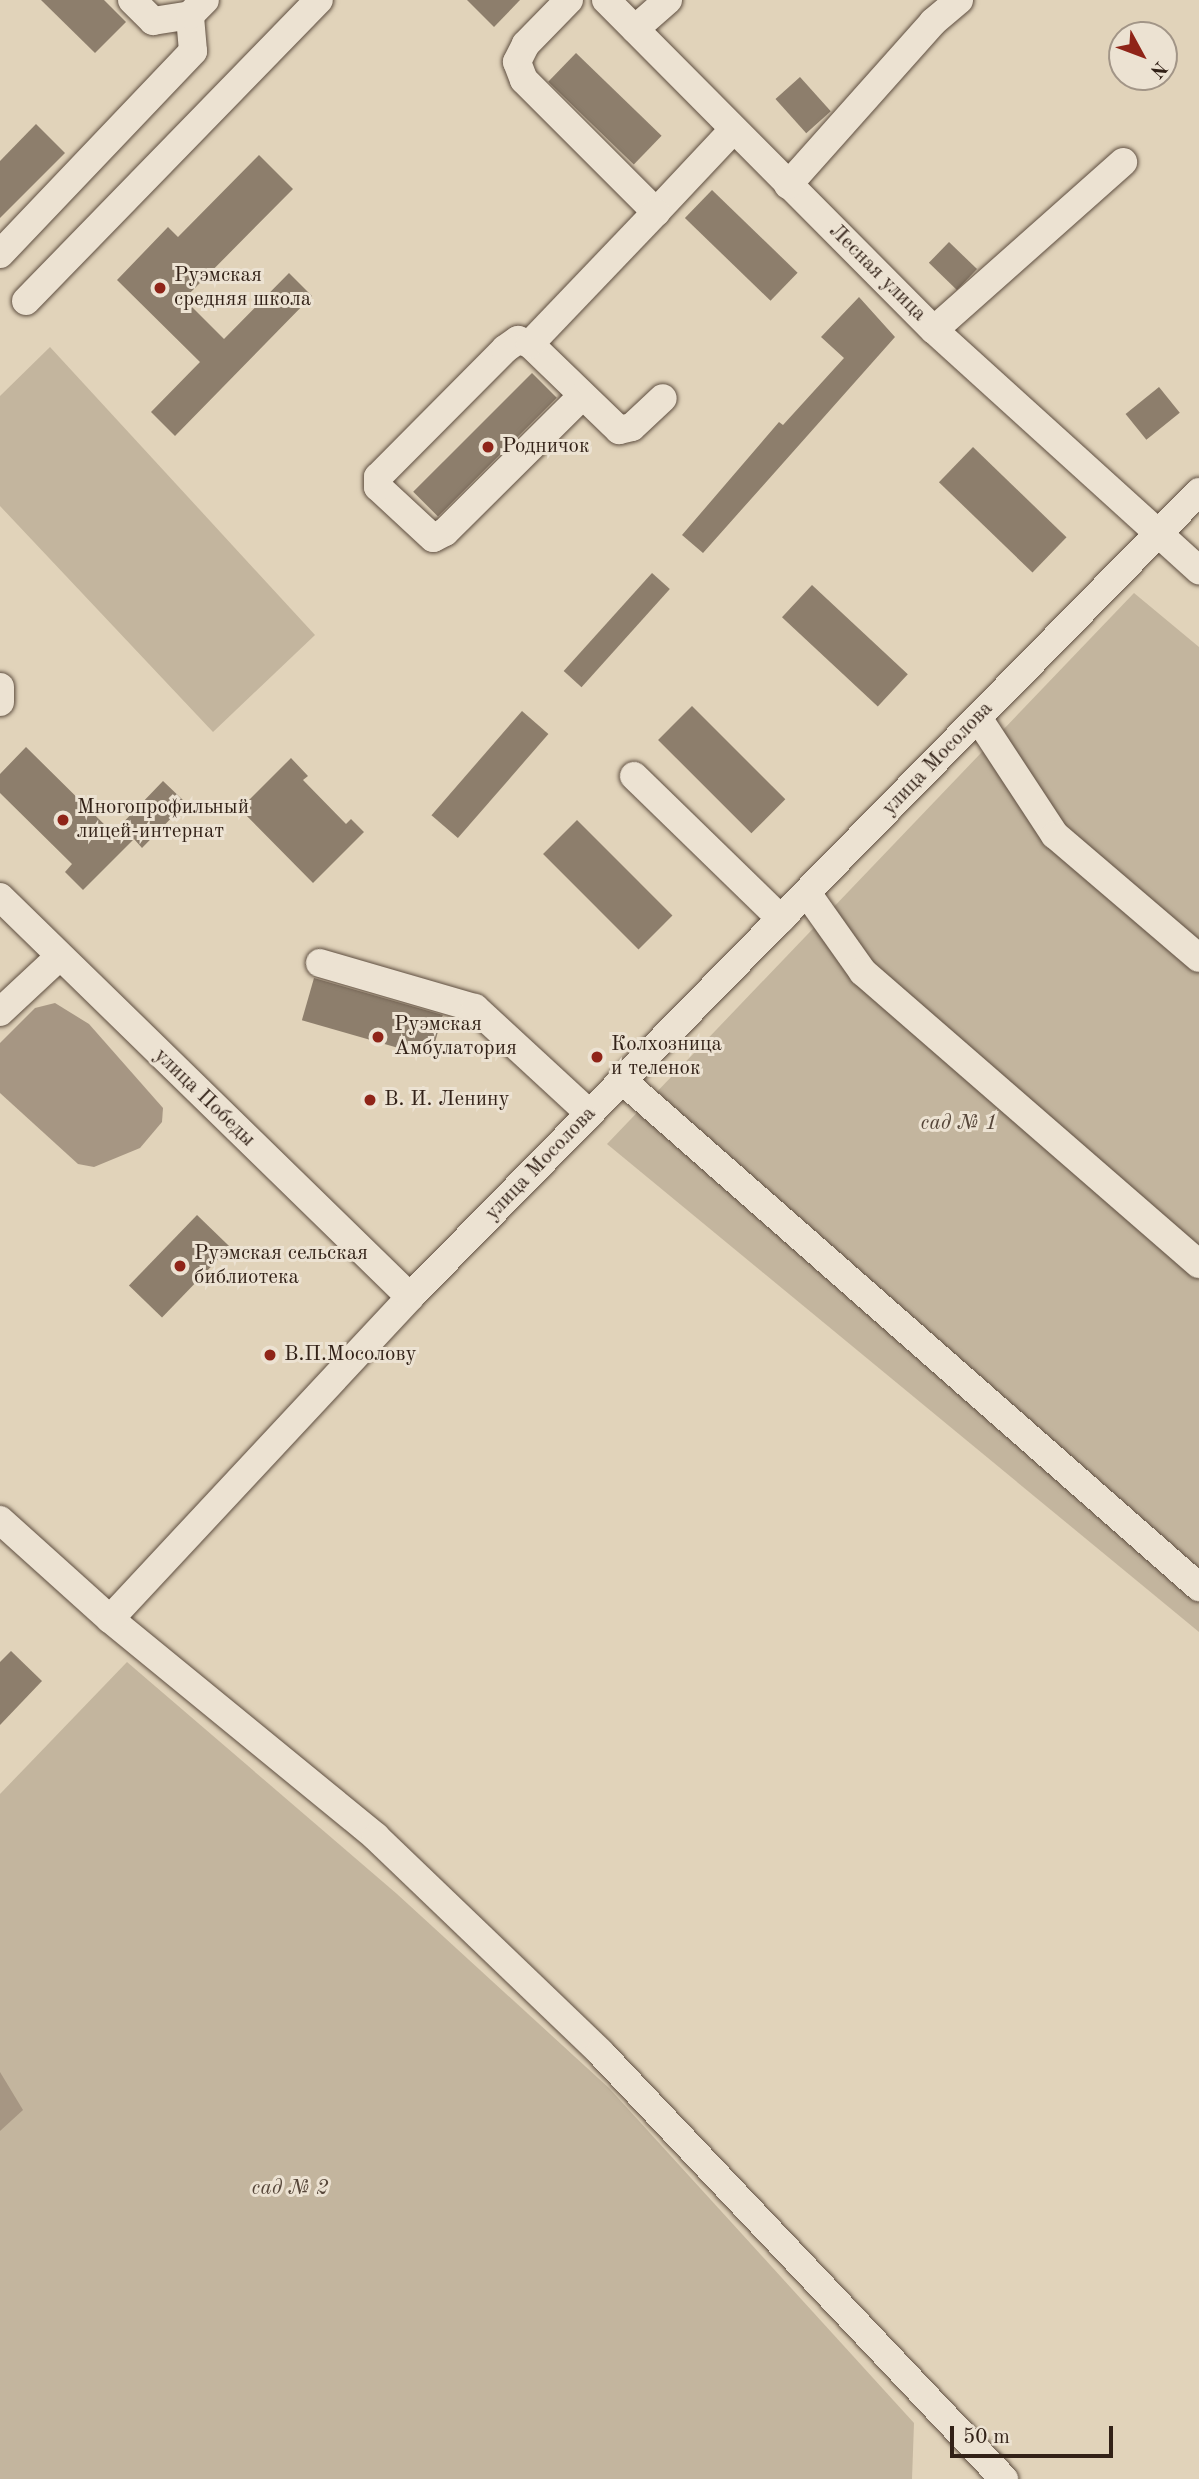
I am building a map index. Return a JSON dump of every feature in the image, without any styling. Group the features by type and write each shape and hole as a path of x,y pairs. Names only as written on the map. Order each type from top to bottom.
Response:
{"street":[{"path":"0,254 193,51 198,7 153,21 132,0"},
{"path":"26,301 319,0"},
{"path":"569,0 526,44 517,62 524,80 656,212"},
{"name":"Лесная улица","path":"606,0 934,330 1157,536 1199,570"},
{"path":"635,29 667,0"},
{"path":"788,185 933,22 959,0"},
{"path":"530,344 733,130"},
{"path":"934,330 1030,240 1124,162"},
{"path":"582,396 445,532 433,538 378,487 378,477 505,349 518,340 530,344 619,430 632,427 663,398"},
{"name":"улица Мосолова","path":"110,1619 410,1297 1199,492"},
{"path":"0,687 0,702"},
{"path":"978,718 1055,835 1199,958"},
{"path":"634,776 781,919"},
{"path":"807,893 863,972 1199,1264"},
{"name":"улица Победы","path":"0,897 410,1297"},
{"path":"0,1012 59,957"},
{"path":"320,963 475,1008 590,1114"},
{"path":"622,1081 1199,1587"},
{"path":"0,1520 110,1619 376,1837 600,2052 1004,2479"},
{"path":"972,2446 973,2479"}],"green space":[{"path":"50,347 315,635 213,732 0,506 0,396"},
{"name":"сад № 1","path":"1134,593 1199,647 1199,1632 607,1144"},
{"name":"сад № 2","path":"127,1662 397,1894 609,2088 914,2423 912,2479 0,2479 0,1794"}],"shaded area":[{"path":"55,1003 89,1024 163,1108 162,1122 140,1148 94,1167 78,1164 0,1093 0,1043 35,1008"},
{"path":"0,2072 23,2110 0,2131"}],"building":[{"path":"41,0 104,0 126,22 95,53"},
{"path":"467,0 520,0 494,27"},
{"path":"576,53 662,136 634,164 548,82"},
{"path":"800,77 831,111 806,133 775,99"},
{"path":"36,124 65,153 0,218 0,161"},
{"name":"Руэмская средняя школа","path":"259,155 293,189 184,299 224,339 289,273 312,296 175,436 151,412 200,362 117,280 168,227 178,237"},
{"path":"712,190 798,273 771,301 685,218"},
{"path":"949,242 977,269 957,290 929,263"},
{"path":"859,297 895,337 703,553 682,535 779,422 783,425 844,358 821,337"},
{"name":"Родничок","path":"532,373 557,398 438,517 413,492"},
{"path":"1159,387 1180,413 1146,440 1126,414"},
{"path":"973,447 1067,537 1032,573 939,482"},
{"path":"652,573 670,589 582,687 564,671"},
{"path":"812,585 908,674 878,707 782,617"},
{"path":"692,706 785,799 751,833 658,740"},
{"path":"522,711 548,734 458,838 431,815"},
{"name":"Многопрофильный лицей-интернат","path":"26,747 113,833 163,781 186,803 142,848 134,839 83,890 65,872 72,864 0,793 0,774"},
{"path":"291,758 308,776 303,780 346,824 351,819 364,832 313,883 240,809"},
{"path":"577,820 672,915 639,949 543,854"},
{"path":"314,978 443,1015 431,1057 302,1020"},
{"name":"Руэмская сельская библиотека","path":"197,1215 230,1247 162,1317 129,1285"},
{"path":"11,1651 42,1681 0,1725 0,1662"}],"place":[{"name":"Руэмская средняя школа","path":"160,288"},
{"name":"Родничок","path":"488,447"},
{"name":"Многопрофильный лицей-интернат","path":"63,820"},
{"name":"Руэмская Амбулатория","path":"378,1037"},
{"name":"Колхозница и теленок","path":"597,1057"},
{"name":"В. И. Ленину","path":"370,1100"},
{"name":"Руэмская сельская библиотека","path":"180,1266"},
{"name":"В.П.Мосолову","path":"270,1355"}]}
